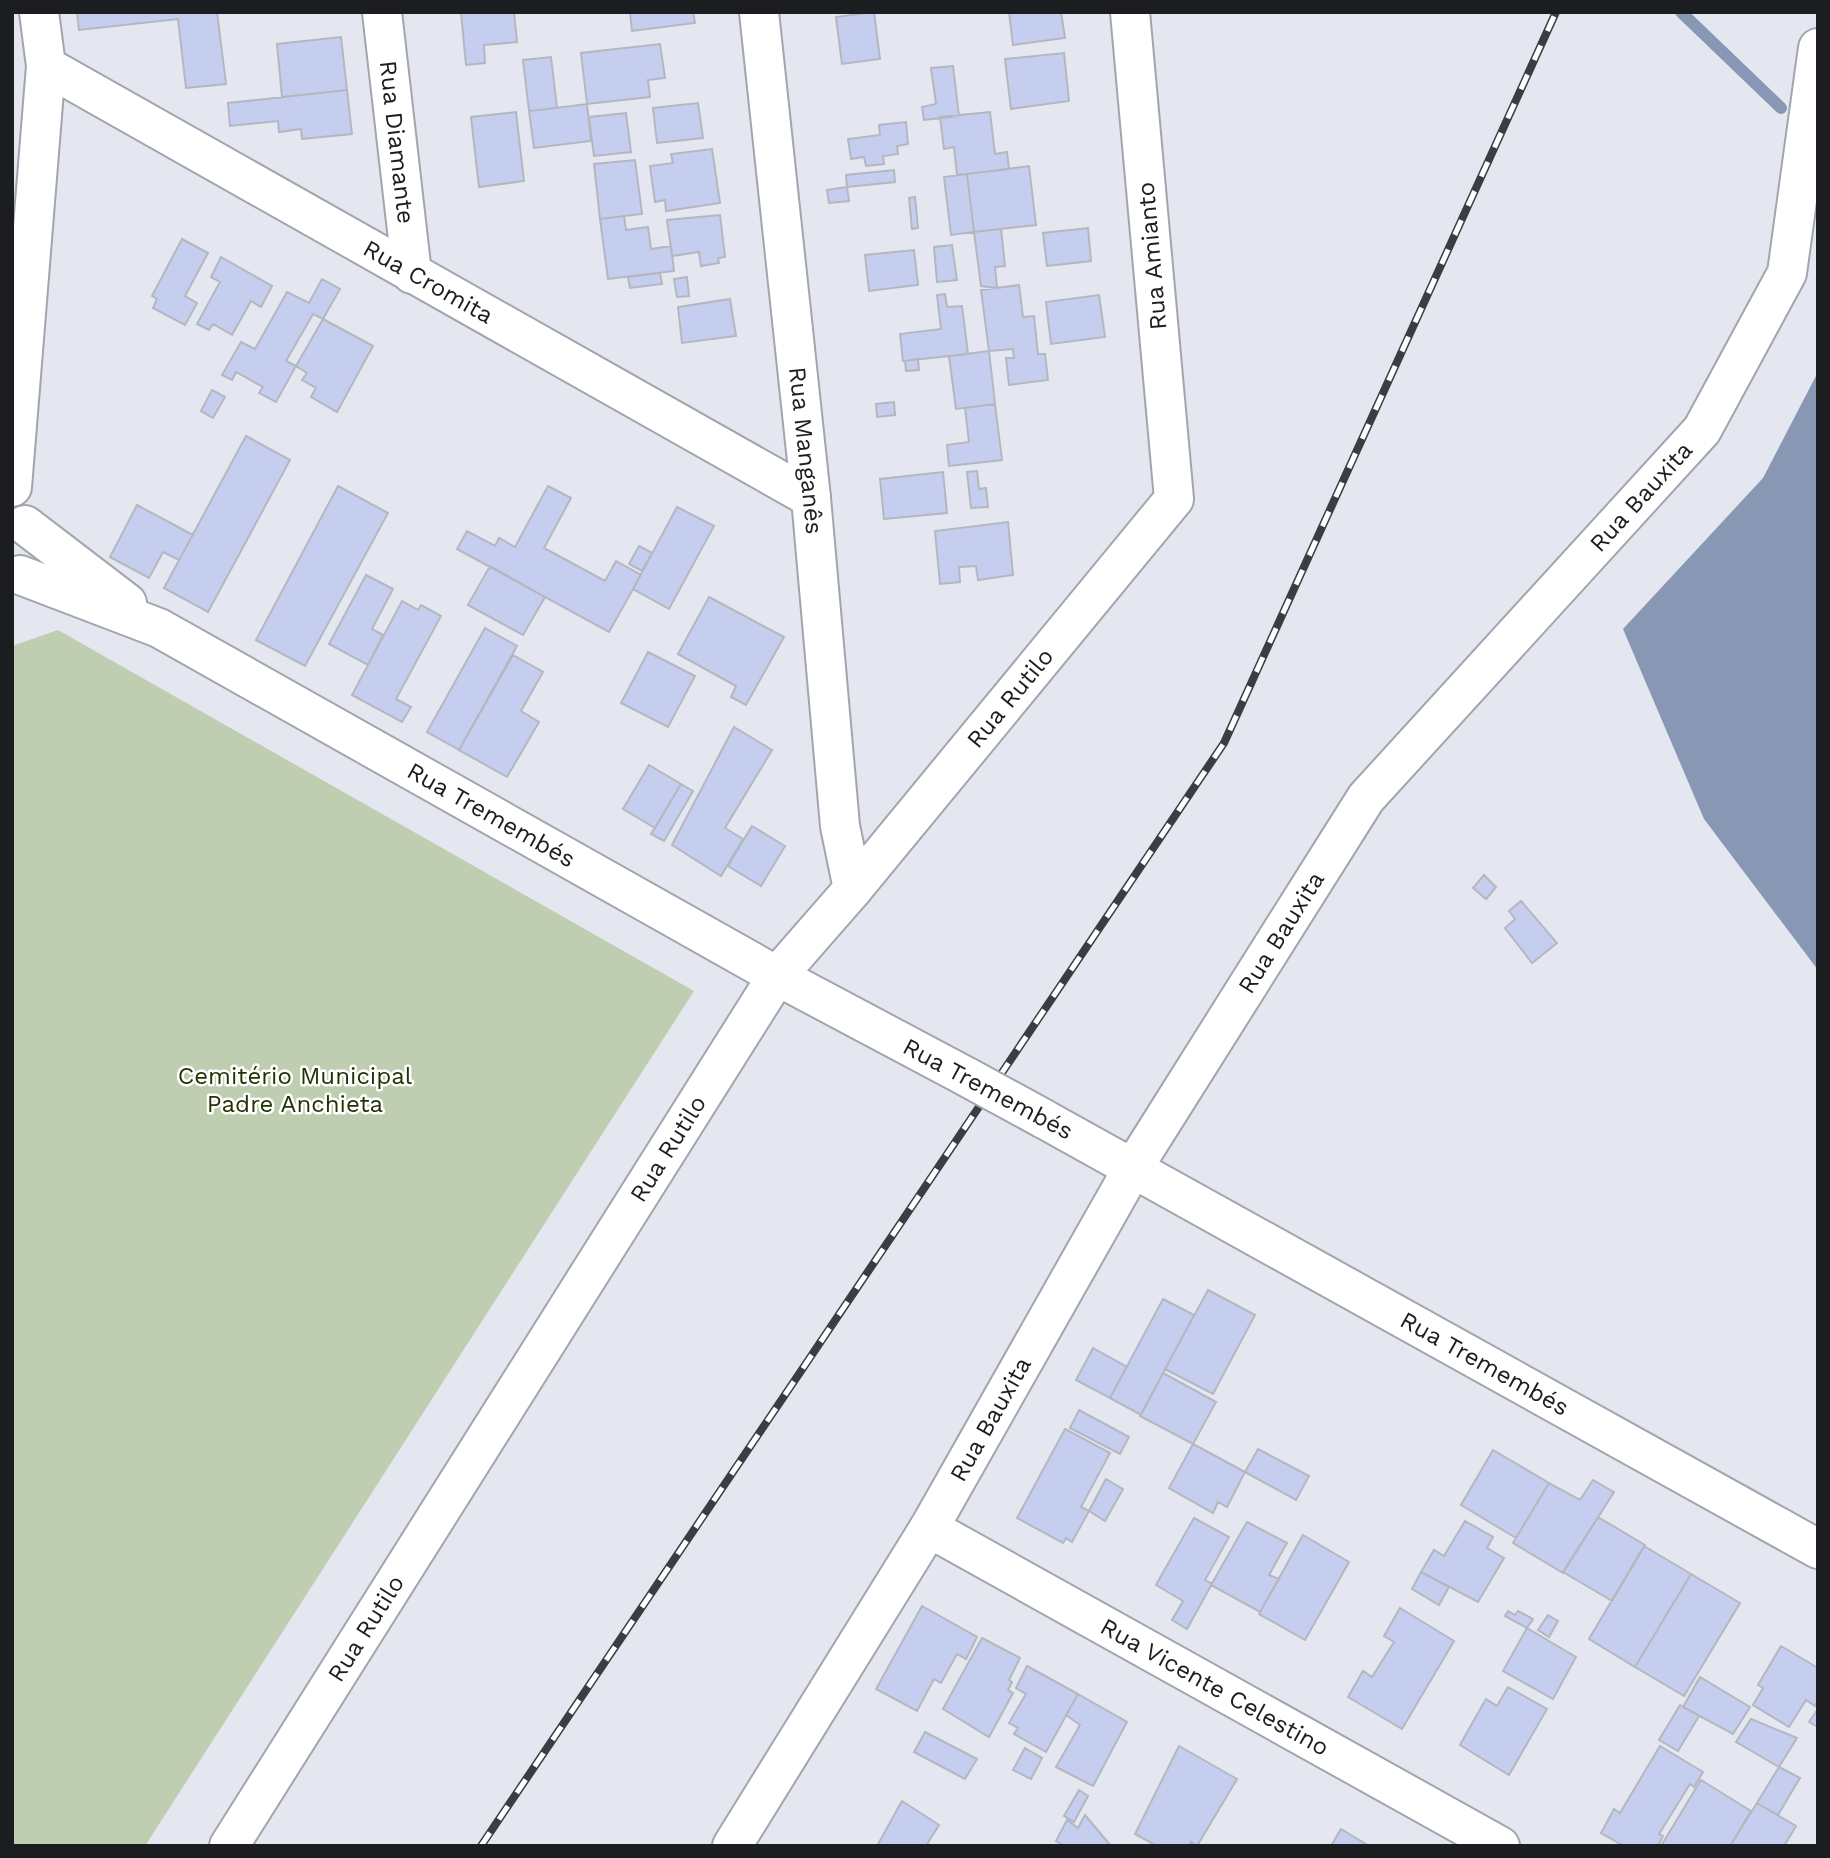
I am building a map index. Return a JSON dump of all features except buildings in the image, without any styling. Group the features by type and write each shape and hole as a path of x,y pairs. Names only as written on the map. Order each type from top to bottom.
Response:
{"street":[{"path":"12,487 46,66 40,12"},
{"name":"Rua Diamante","path":"382,12 412,274"},
{"name":"Rua Manganês","path":"759,12 811,498 840,826 853,889"},
{"name":"Rua Amianto","path":"1130,12 1174,499"},
{"name":"Rua Bauxita","path":"733,1846 929,1528 1133,1168 1366,798 1702,430 1787,273 1818,48"},
{"name":"Rua Cromita","path":"46,66 811,498"},
{"name":"Rua Rutilo","path":"229,1846 777,976 853,889 1174,499"},
{"path":"16,580 29,551 19,515"},
{"name":"Rua Tremembés","path":"19,515 159,628 777,976 1044,1119 1818,1549"},
{"name":"Rua Tremembés","path":"16,580 159,628"},
{"name":"Rua Vicente Celestino","path":"929,1528 1500,1846"}],"green space":[{"name":"Cemitério Municipal Padre Anchieta","path":"58,630 694,991 145,1846 12,1846 12,646"}],"water":[{"path":"1818,372 1818,970 1704,819 1623,629 1763,478"}],"waterway":[{"path":"1681,12 1781,108"}],"railway":[{"path":"481,1846 1224,743 1556,12"}]}
